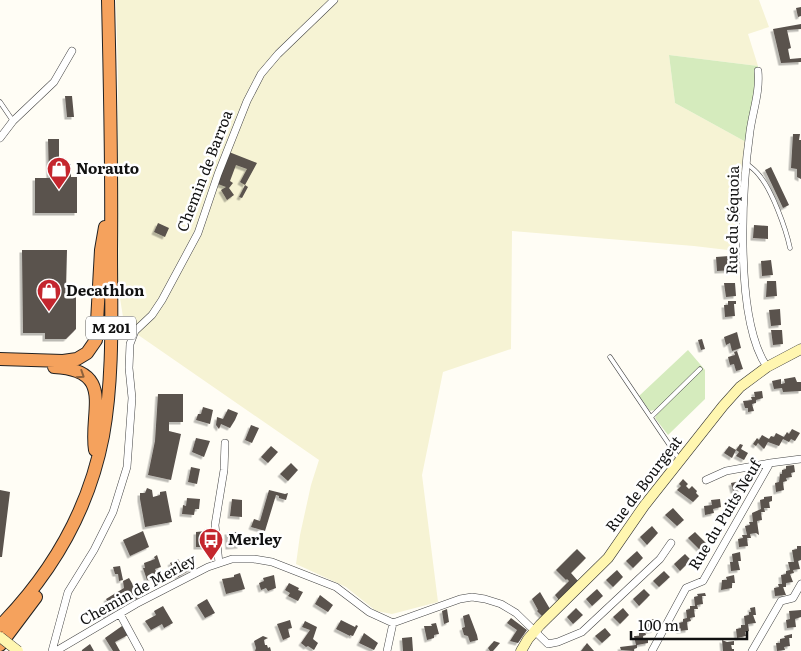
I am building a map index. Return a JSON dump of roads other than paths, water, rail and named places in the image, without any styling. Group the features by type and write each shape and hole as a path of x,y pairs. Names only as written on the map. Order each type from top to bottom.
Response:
{"highway":[{"name":"M 201","path":"0,619 13,607 53,554 70,520 95,450 102,402 106,352 100,0"},
{"name":"M 201","path":"0,626 32,591 51,564 72,528 83,504 98,459 103,435 109,376 111,227 108,0"},
{"path":"0,359 63,361 77,359 87,353 96,340 101,250 105,227"},
{"path":"0,368 13,365 61,367 77,371 90,380 96,396 93,438 95,450"},
{"path":"0,645 46,583 71,539 92,491 109,422 111,396 109,376"}],"street":[{"name":"Chemin de Barroa","path":"54,651 68,592 94,550 113,512 127,467 132,398 129,368 130,344 135,330 152,314 162,300 198,233 218,174 247,101 262,74 278,54 334,0"},
{"path":"0,138 13,121 54,82 72,51"},
{"name":"Rue du Séquoia","path":"758,71 758,88 750,130 744,232 744,270 755,344 767,367"},
{"name":"Rue de Bourgeat","path":"521,651 534,631 608,558 644,506 722,406 740,387 767,367 801,349"},
{"path":"219,563 215,525 224,470 225,444"},
{"name":"Rue du Puits Neuf","path":"652,651 686,588 702,581 770,464 801,459"},
{"path":"706,480 726,471 770,464"},
{"path":"387,651 393,623 460,599 472,597 501,604 516,613 548,644 558,642 582,632 660,559 671,543"},
{"name":"Chemin de Merley","path":"54,651 200,571 232,559 254,559 272,562 336,587 369,612 393,623"},
{"path":"752,651 781,601 793,598 801,584"},
{"path":"120,614 140,651"},
{"path":"0,637 18,651"}],"lane":[{"path":"0,102 13,121"},
{"path":"748,164 760,176 773,200 787,234 790,248"},
{"path":"610,357 680,459"},
{"path":"651,417 700,369"}],"place":[{"name":"Norauto","path":"59,190"},
{"name":"Decathlon","path":"49,312"},
{"name":"Merley","path":"211,561"}]}
